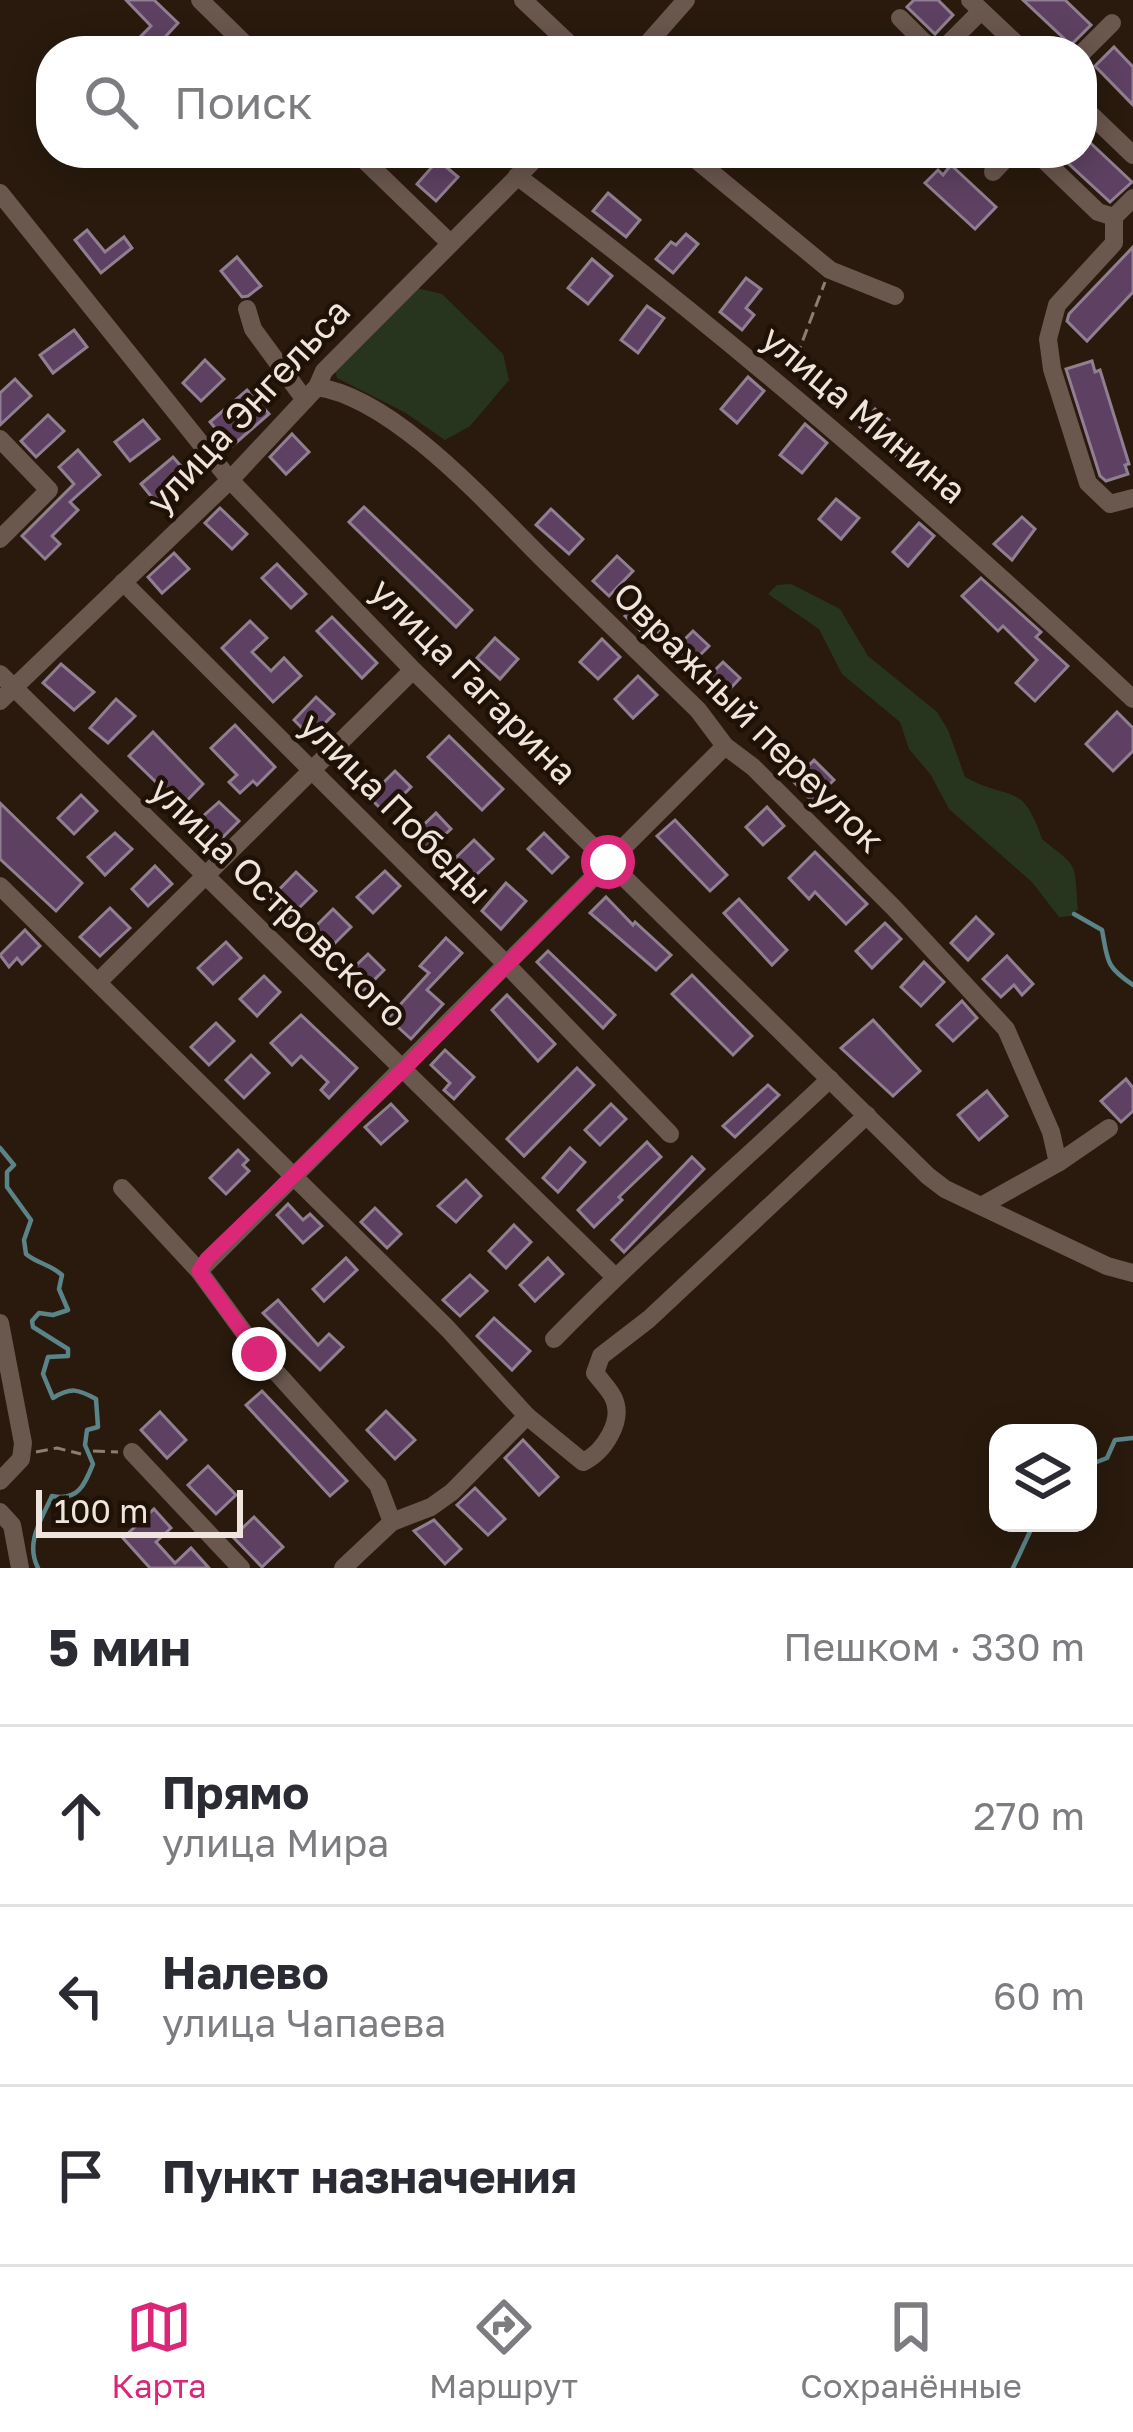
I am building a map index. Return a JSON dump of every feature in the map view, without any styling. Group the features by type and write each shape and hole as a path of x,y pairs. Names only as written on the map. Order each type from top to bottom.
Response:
{"street":[{"path":"200,0 237,36"},
{"path":"523,0 561,36"},
{"path":"654,36 686,0"},
{"path":"950,36 976,5 1008,36"},
{"path":"900,19 920,36"},
{"path":"1097,38 1112,23"},
{"path":"1097,120 1133,155"},
{"path":"373,168 449,242"},
{"name":"улица Энгельса","path":"4,688 230,480 311,394 324,371 525,168"},
{"path":"706,168 830,269 895,296"},
{"path":"993,172 997,168"},
{"path":"1052,168 1098,212 1114,217"},
{"name":"улица Минина","path":"517,176 785,387 976,552 1133,699"},
{"name":"улица Гагарина","path":"0,193 230,480 413,670 928,1176 981,1206 1108,1266 1133,1273"},
{"path":"1133,198 1114,217 1114,243 1057,305 1048,339 1052,369 1088,483 1110,504 1133,498"},
{"path":"247,308 253,329 311,394"},
{"name":"Овражный переулок","path":"311,394 340,390 404,430 454,472 698,710 725,746 753,767 894,908 1006,1029 1051,1132 1058,1162"},
{"path":"0,439 49,490 0,538"},
{"name":"улица Победы","path":"123,582 507,964 670,1134"},
{"path":"98,982 413,670"},
{"name":"улица Островского","path":"4,688 615,1277"},
{"path":"199,1271 725,746"},
{"path":"0,886 448,1329 527,1416 583,1462 612,1432 617,1409 595,1373 602,1356 650,1319 867,1115"},
{"path":"554,1339 830,1079"},
{"path":"981,1206 1109,1128"},
{"path":"122,1188 199,1271 259,1354 379,1485 392,1522"},
{"path":"0,1323 22,1450 21,1459 0,1481"},
{"path":"343,1568 392,1522 431,1507 452,1492 527,1416"},
{"path":"132,1452 241,1568"},
{"path":"0,1512 12,1525 20,1568"}],"path":[{"path":"785,387 830,269"},
{"path":"22,1450 41,1453 57,1448 81,1454"},
{"path":"93,1451 132,1452"}],"green space":[{"path":"416,288 442,294 503,354 509,380 470,426 445,440 406,413 337,378 335,372"},
{"path":"791,584 840,609 868,656 937,712 965,777 1013,795 1028,808 1042,839 1072,867 1078,909 1071,916 1059,917 1032,882 949,809 931,775 909,749 900,722 842,674 819,629 768,594 777,585"}],"building":[{"path":"126,0 154,0 178,23 166,36 141,36 151,26"},
{"path":"914,0 938,0 953,15 935,34 907,7"},
{"path":"1023,0 1065,0 1091,25 1080,36 1061,36"},
{"path":"1114,47 1133,67 1133,105 1097,68"},
{"path":"1097,149 1132,182 1110,202 1073,168 1097,168"},
{"path":"431,168 447,168 458,177 436,201 417,184"},
{"path":"954,168 996,207 975,229 925,183 938,170 943,175"},
{"path":"608,193 640,220 626,237 593,211"},
{"path":"87,230 105,252 124,237 132,248 101,273 75,240"},
{"path":"686,234 698,244 673,273 656,259"},
{"path":"1133,247 1133,292 1087,341 1067,321 1069,314"},
{"path":"237,257 261,286 248,296 242,297 221,271"},
{"path":"592,259 612,276 588,304 568,288"},
{"path":"746,278 761,289 746,308 754,315 742,330 720,312"},
{"path":"647,306 664,318 638,353 621,340"},
{"path":"74,330 87,347 53,373 40,355"},
{"path":"205,360 224,379 201,401 183,383"},
{"path":"1092,361 1095,372 1100,370 1129,464 1125,465 1128,474 1106,481 1100,476 1066,369"},
{"path":"748,377 764,391 737,423 721,409"},
{"path":"15,379 31,396 0,425 0,393"},
{"path":"247,390 269,414 231,447 210,422"},
{"path":"875,409 913,450 903,462 860,427"},
{"path":"48,415 64,431 36,457 21,441"},
{"path":"143,420 159,439 130,461 115,442"},
{"path":"805,424 827,443 802,473 780,455"},
{"path":"292,434 309,452 286,474 270,457"},
{"path":"78,450 100,475 70,502 78,510 52,536 60,544 45,559 22,536 74,484 59,467"},
{"path":"173,457 187,473 155,501 141,484"},
{"path":"836,499 859,518 841,539 819,519"},
{"path":"364,507 472,610 456,627 349,522"},
{"path":"220,508 247,534 232,549 205,523"},
{"path":"551,509 583,539 569,554 536,525"},
{"path":"1022,517 1035,529 1012,560 994,544"},
{"path":"919,523 934,536 908,566 893,552"},
{"path":"174,553 189,569 162,593 148,577"},
{"path":"617,556 633,571 609,596 593,581"},
{"path":"277,564 306,594 291,608 262,578"},
{"path":"981,578 1041,632 1036,637 1068,666 1035,701 1016,683 1037,660 1003,626 998,631 962,596"},
{"path":"639,601 664,625 650,640 625,616"},
{"path":"332,617 377,663 362,678 317,631"},
{"path":"250,621 267,638 252,652 271,671 284,658 301,676 273,702 222,648"},
{"path":"693,631 709,646 684,671 668,656"},
{"path":"495,638 518,659 500,679 477,658"},
{"path":"602,639 620,657 598,679 580,662"},
{"path":"723,662 740,678 717,703 705,692 713,684 707,678"},
{"path":"61,664 94,692 74,710 43,683"},
{"path":"638,676 657,695 633,718 615,699"},
{"path":"316,697 334,714 311,737 294,720"},
{"path":"116,699 135,716 108,743 90,728"},
{"path":"1117,712 1133,728 1133,751 1113,771 1086,744"},
{"path":"235,725 275,767 257,785 253,781 240,793 229,782 237,775 211,748"},
{"path":"153,732 203,784 175,813 155,794 162,788 129,756"},
{"path":"449,736 503,789 482,810 428,757"},
{"path":"814,760 834,780 812,801 793,781"},
{"path":"395,771 411,787 385,813 369,797"},
{"path":"81,795 97,811 74,834 58,818"},
{"path":"219,802 239,821 215,845 193,825"},
{"path":"0,803 82,883 56,911 0,859"},
{"path":"767,807 784,826 763,845 746,827"},
{"path":"436,813 451,829 425,853 411,837"},
{"path":"675,820 727,875 710,891 657,836"},
{"path":"115,833 132,849 105,875 88,857"},
{"path":"544,833 568,857 552,873 528,849"},
{"path":"474,840 493,859 460,890 442,871"},
{"path":"815,852 867,904 846,924 815,892 809,899 789,878"},
{"path":"155,866 172,884 148,906 132,889"},
{"path":"385,871 400,886 373,913 357,897"},
{"path":"296,872 316,891 289,918 270,899"},
{"path":"506,883 526,901 501,929 482,911"},
{"path":"606,897 671,955 656,970 590,913"},
{"path":"739,899 787,950 772,965 724,913"},
{"path":"110,908 130,928 100,956 80,937"},
{"path":"333,909 351,927 324,954 306,936"},
{"path":"976,917 993,934 968,960 951,943"},
{"path":"885,923 901,939 872,968 856,951"},
{"path":"25,930 40,946 22,964 17,958 9,967 0,955"},
{"path":"446,938 462,953 427,990 443,1004 411,1039 388,1018 429,973 420,966"},
{"path":"226,942 241,958 213,984 198,968"},
{"path":"548,951 615,1015 603,1028 537,962"},
{"path":"368,954 384,970 361,993 345,976"},
{"path":"1007,956 1033,984 1022,995 1014,985 1001,997 983,979"},
{"path":"924,962 944,982 921,1006 901,987"},
{"path":"692,975 752,1036 733,1055 672,994"},
{"path":"264,976 280,992 257,1016 240,999"},
{"path":"507,995 555,1044 538,1061 492,1010"},
{"path":"962,1001 977,1018 953,1041 937,1025"},
{"path":"301,1015 357,1068 329,1098 321,1090 328,1082 301,1056 292,1065 271,1043"},
{"path":"873,1020 920,1071 893,1096 841,1048"},
{"path":"216,1023 234,1041 209,1065 191,1047"},
{"path":"445,1050 474,1077 454,1099 444,1090 450,1083 431,1065"},
{"path":"251,1055 269,1073 244,1098 226,1080"},
{"path":"577,1068 594,1085 524,1156 507,1139"},
{"path":"1126,1079 1133,1088 1133,1111 1121,1122 1101,1101"},
{"path":"768,1085 779,1095 735,1137 723,1126"},
{"path":"987,1091 1007,1116 979,1140 958,1115"},
{"path":"391,1104 407,1121 381,1144 365,1127"},
{"path":"611,1104 626,1119 600,1145 585,1130"},
{"path":"647,1142 661,1157 594,1227 578,1210"},
{"path":"570,1148 585,1162 558,1192 543,1178"},
{"path":"238,1150 248,1160 243,1165 249,1171 226,1194 210,1178"},
{"path":"692,1157 704,1169 624,1252 612,1240"},
{"path":"466,1180 481,1196 456,1222 438,1206"},
{"path":"288,1204 303,1220 310,1214 322,1226 303,1243 277,1215"},
{"path":"375,1208 401,1234 387,1248 361,1222"},
{"path":"514,1225 531,1242 506,1268 489,1251"},
{"path":"346,1258 357,1270 324,1301 313,1289"},
{"path":"548,1258 563,1274 535,1301 520,1285"},
{"path":"470,1275 487,1291 460,1316 443,1300"},
{"path":"278,1300 318,1345 329,1334 343,1347 320,1370 263,1313"},
{"path":"494,1318 530,1351 512,1370 477,1336"},
{"path":"262,1391 347,1481 330,1496 246,1405"},
{"path":"386,1411 415,1440 395,1459 367,1430"},
{"path":"160,1412 186,1440 167,1458 141,1430"},
{"path":"523,1440 558,1477 539,1495 505,1458"},
{"path":"208,1466 236,1495 216,1514 188,1485"},
{"path":"475,1488 505,1519 488,1535 457,1505"},
{"path":"154,1509 171,1528 156,1542 175,1563 191,1548 209,1568 150,1568 123,1538"},
{"path":"254,1517 283,1547 262,1567 233,1537"},
{"path":"434,1520 461,1549 445,1564 414,1531"}],"waterway":[{"path":"1074,914 1102,930 1109,962 1133,985"},
{"path":"0,1148 14,1165 7,1172 7,1187 31,1220 24,1240 26,1254 62,1275 59,1289 68,1310 39,1313 32,1321 33,1327 68,1349 68,1356 48,1357 43,1374 53,1398 74,1391 96,1399 98,1427 87,1430 85,1445 93,1464 79,1490 52,1496 34,1541 38,1568"},
{"path":"1097,1462 1107,1458 1115,1440 1133,1438"},
{"path":"1013,1568 1030,1532"}],"route":[{"path":"259,1354 199,1271 207,1259 608,862"}]}
